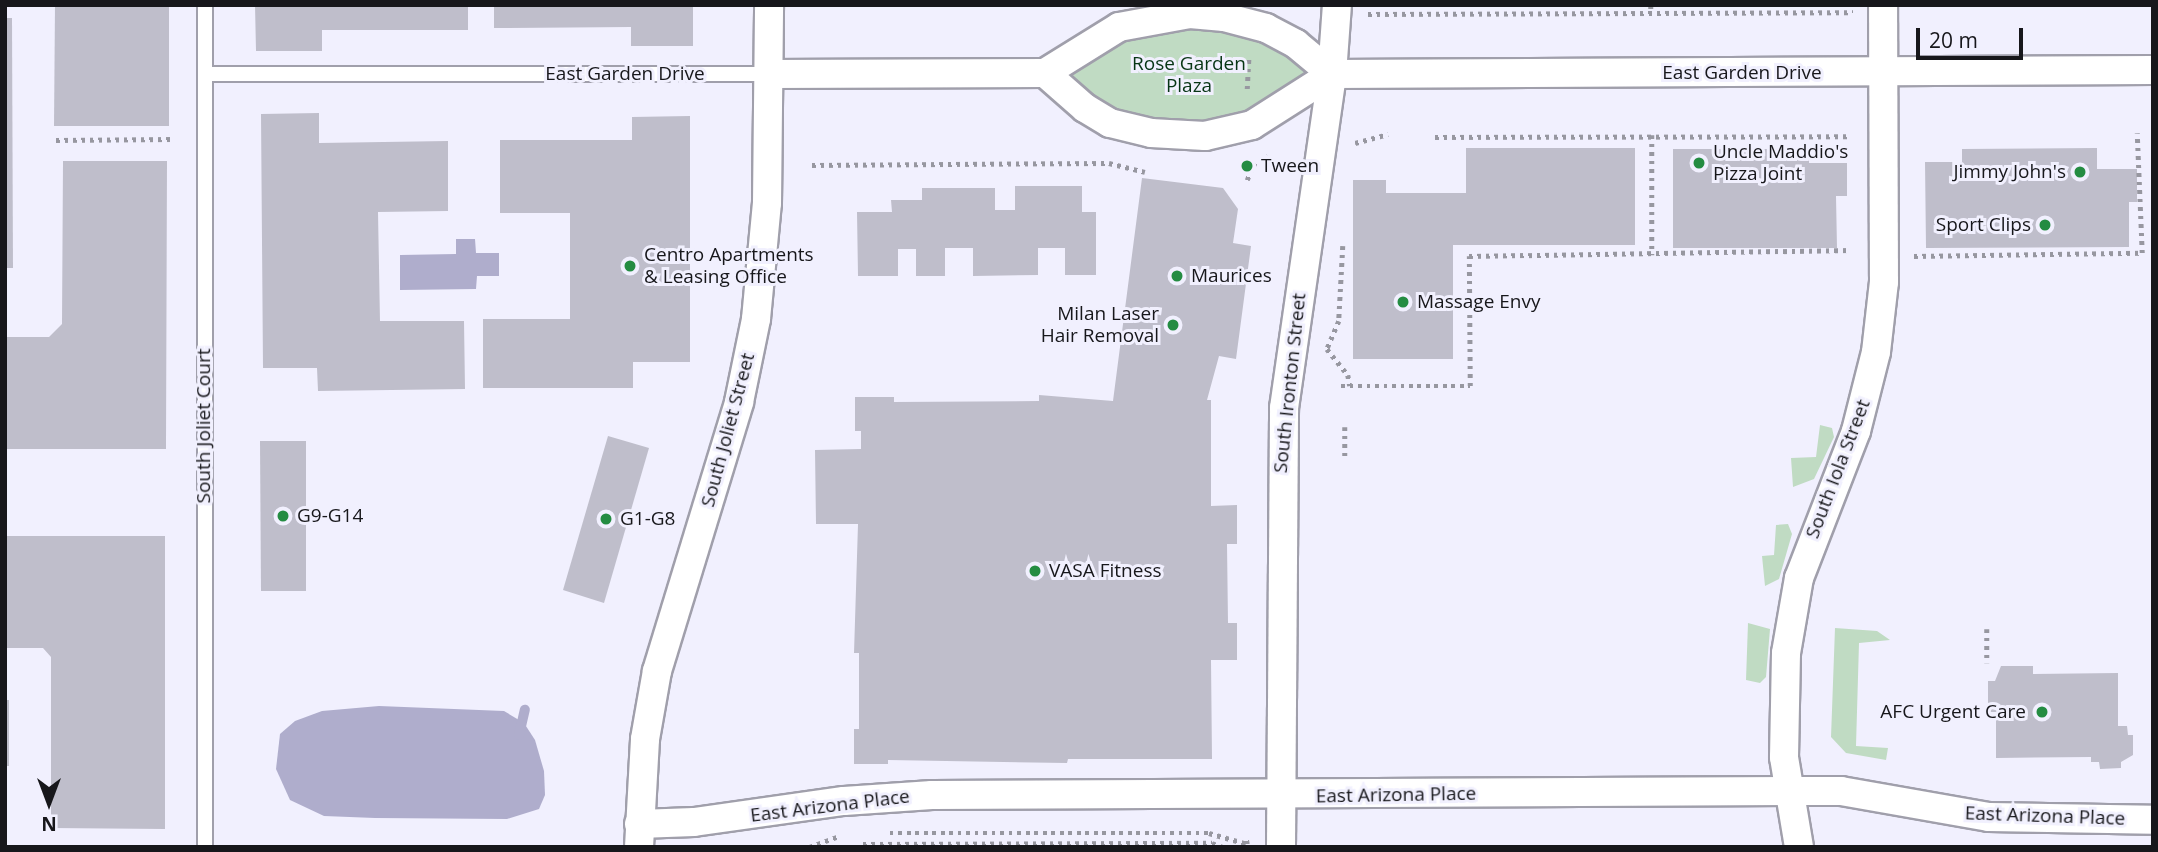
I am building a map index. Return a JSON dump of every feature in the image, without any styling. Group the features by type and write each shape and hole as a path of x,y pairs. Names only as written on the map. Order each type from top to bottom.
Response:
{"street":[{"name":"South Joliet Street","path":"639,835 645,739 657,671 737,411 752,340 766,223 771,74 769,5"},
{"name":"South Ironton Street","path":"1281,847 1284,408 1332,74 1338,5"},
{"name":"South Iola Street","path":"1799,847 1788,790 1783,694 1793,603 1810,542 1865,402 1882,309 1883,5"},
{"path":"1190,14 1224,17 1266,28 1296,44 1332,74 1252,125 1205,136 1151,133 1110,123 1085,108 1045,73 1119,27 1190,14"},
{"name":"East Garden Drive","path":"1332,74 2153,70"},
{"name":"East Garden Drive","path":"771,74 1045,73"},
{"name":"East Arizona Place","path":"639,835 694,822 888,796 1841,791 1989,817 2153,820"}],"lane":[{"name":"South Joliet Court","path":"205,5 205,847"},
{"name":"East Garden Drive","path":"205,74 771,74"}],"path":[{"path":"1651,5 1651,13"},
{"path":"1365,14 1854,12"},
{"path":"1913,256 2142,253 2137,133"},
{"path":"1351,144 1388,134"},
{"path":"1435,137 1850,134 1850,147"},
{"path":"1651,135 1653,255"},
{"path":"56,140 174,139"},
{"path":"812,165 1109,163 1145,172"},
{"path":"1343,231 1339,321 1327,349 1348,375 1350,386"},
{"path":"1341,386 1471,386 1469,256 1851,252 1851,239"},
{"path":"1345,427 1345,457"},
{"path":"1987,629 1987,663"},
{"path":"875,833 1209,833 1247,844"},
{"path":"809,847 847,835"},
{"path":"863,844 1212,843 1223,847"}],"green space":[{"name":"Rose Garden Plaza","path":"1206,15 1332,74 1273,114 1151,133 1045,73 1073,53"},
{"path":"1820,425 1832,428 1834,437 1814,479 1793,487 1791,458 1816,457"},
{"path":"1788,524 1792,534 1779,579 1765,586 1762,556 1774,555 1776,525"},
{"path":"1748,623 1770,629 1766,677 1760,683 1746,680"},
{"path":"1835,628 1877,631 1890,640 1859,643 1856,746 1888,748 1886,760 1846,753 1831,737"}],"water":[{"path":"456,239 475,239 476,253 499,253 499,276 477,276 476,289 400,290 400,255 456,254"},
{"path":"379,706 504,711 524,723 535,740 544,771 545,795 539,809 507,819 375,818 324,816 290,800 276,769 280,734 295,721 322,711"}],"building":[{"path":"55,5 169,5 169,126 54,126"},
{"path":"255,5 468,5 468,30 322,30 322,51 256,51"},
{"path":"494,5 693,5 693,46 631,46 631,27 494,28"},
{"path":"5,18 12,18 13,268 5,268"},
{"path":"319,113 319,143 448,141 448,211 378,212 380,321 464,321 465,389 318,391 317,368 263,368 261,114"},
{"name":"Centro Apartments & Leasing Office","path":"690,116 690,362 633,362 633,388 483,388 483,319 570,319 570,213 500,213 500,140 632,140 632,117"},
{"path":"1466,148 1635,148 1635,245 1453,245 1453,359 1353,359 1353,180 1386,180 1386,193 1466,193"},
{"path":"2097,148 2097,169 2137,169 2137,202 2129,202 2129,247 1926,248 1925,162 1962,162 1962,149"},
{"path":"1673,149 1809,149 1809,163 1847,163 1847,196 1836,196 1837,248 1673,248"},
{"path":"63,161 167,161 166,449 5,449 5,337 49,337 62,324"},
{"name":"VASA Fitness","path":"1142,178 1223,188 1238,209 1233,243 1251,246 1236,359 1219,356 1207,400 1211,400 1211,506 1237,505 1237,544 1227,544 1228,623 1237,623 1237,660 1211,660 1212,759 1068,759 1067,763 888,760 888,764 854,764 854,729 859,729 859,653 854,653 858,524 816,524 815,450 861,449 861,431 855,431 855,397 894,397 894,402 1039,401 1039,395 1113,401"},
{"path":"1015,186 1082,186 1082,212 1096,212 1096,275 1065,275 1065,248 1038,248 1038,275 973,276 973,248 945,248 945,276 916,276 916,249 898,249 898,276 858,276 857,212 892,212 891,200 922,200 922,188 995,188 995,210 1015,210"},
{"name":"G1-G8","path":"608,436 649,448 604,603 563,590"},
{"name":"G9-G14","path":"260,441 306,441 306,591 261,591"},
{"path":"5,536 165,536 165,829 51,828 51,657 43,648 5,648"},
{"path":"2001,666 2033,666 2033,674 2118,673 2118,726 2127,726 2128,735 2133,735 2133,755 2121,762 2121,768 2100,769 2099,762 2091,762 2091,757 1996,758 1996,712 1988,712 1988,681 1995,681"},
{"path":"5,700 9,700 9,766 5,766"}],"waterway":[{"path":"519,735 525,710"}],"place":[{"name":"Uncle Maddio's Pizza Joint","path":"1699,163"},
{"name":"Tween","path":"1247,166"},
{"name":"Jimmy John's","path":"2080,172"},
{"name":"Sport Clips","path":"2045,225"},
{"name":"Centro Apartments & Leasing Office","path":"630,266"},
{"name":"Maurices","path":"1177,276"},
{"name":"Massage Envy","path":"1403,302"},
{"name":"Milan Laser Hair Removal","path":"1173,325"},
{"name":"G9-G14","path":"283,516"},
{"name":"G1-G8","path":"606,519"},
{"name":"VASA Fitness","path":"1035,571"},
{"name":"AFC Urgent Care","path":"2042,712"}]}
